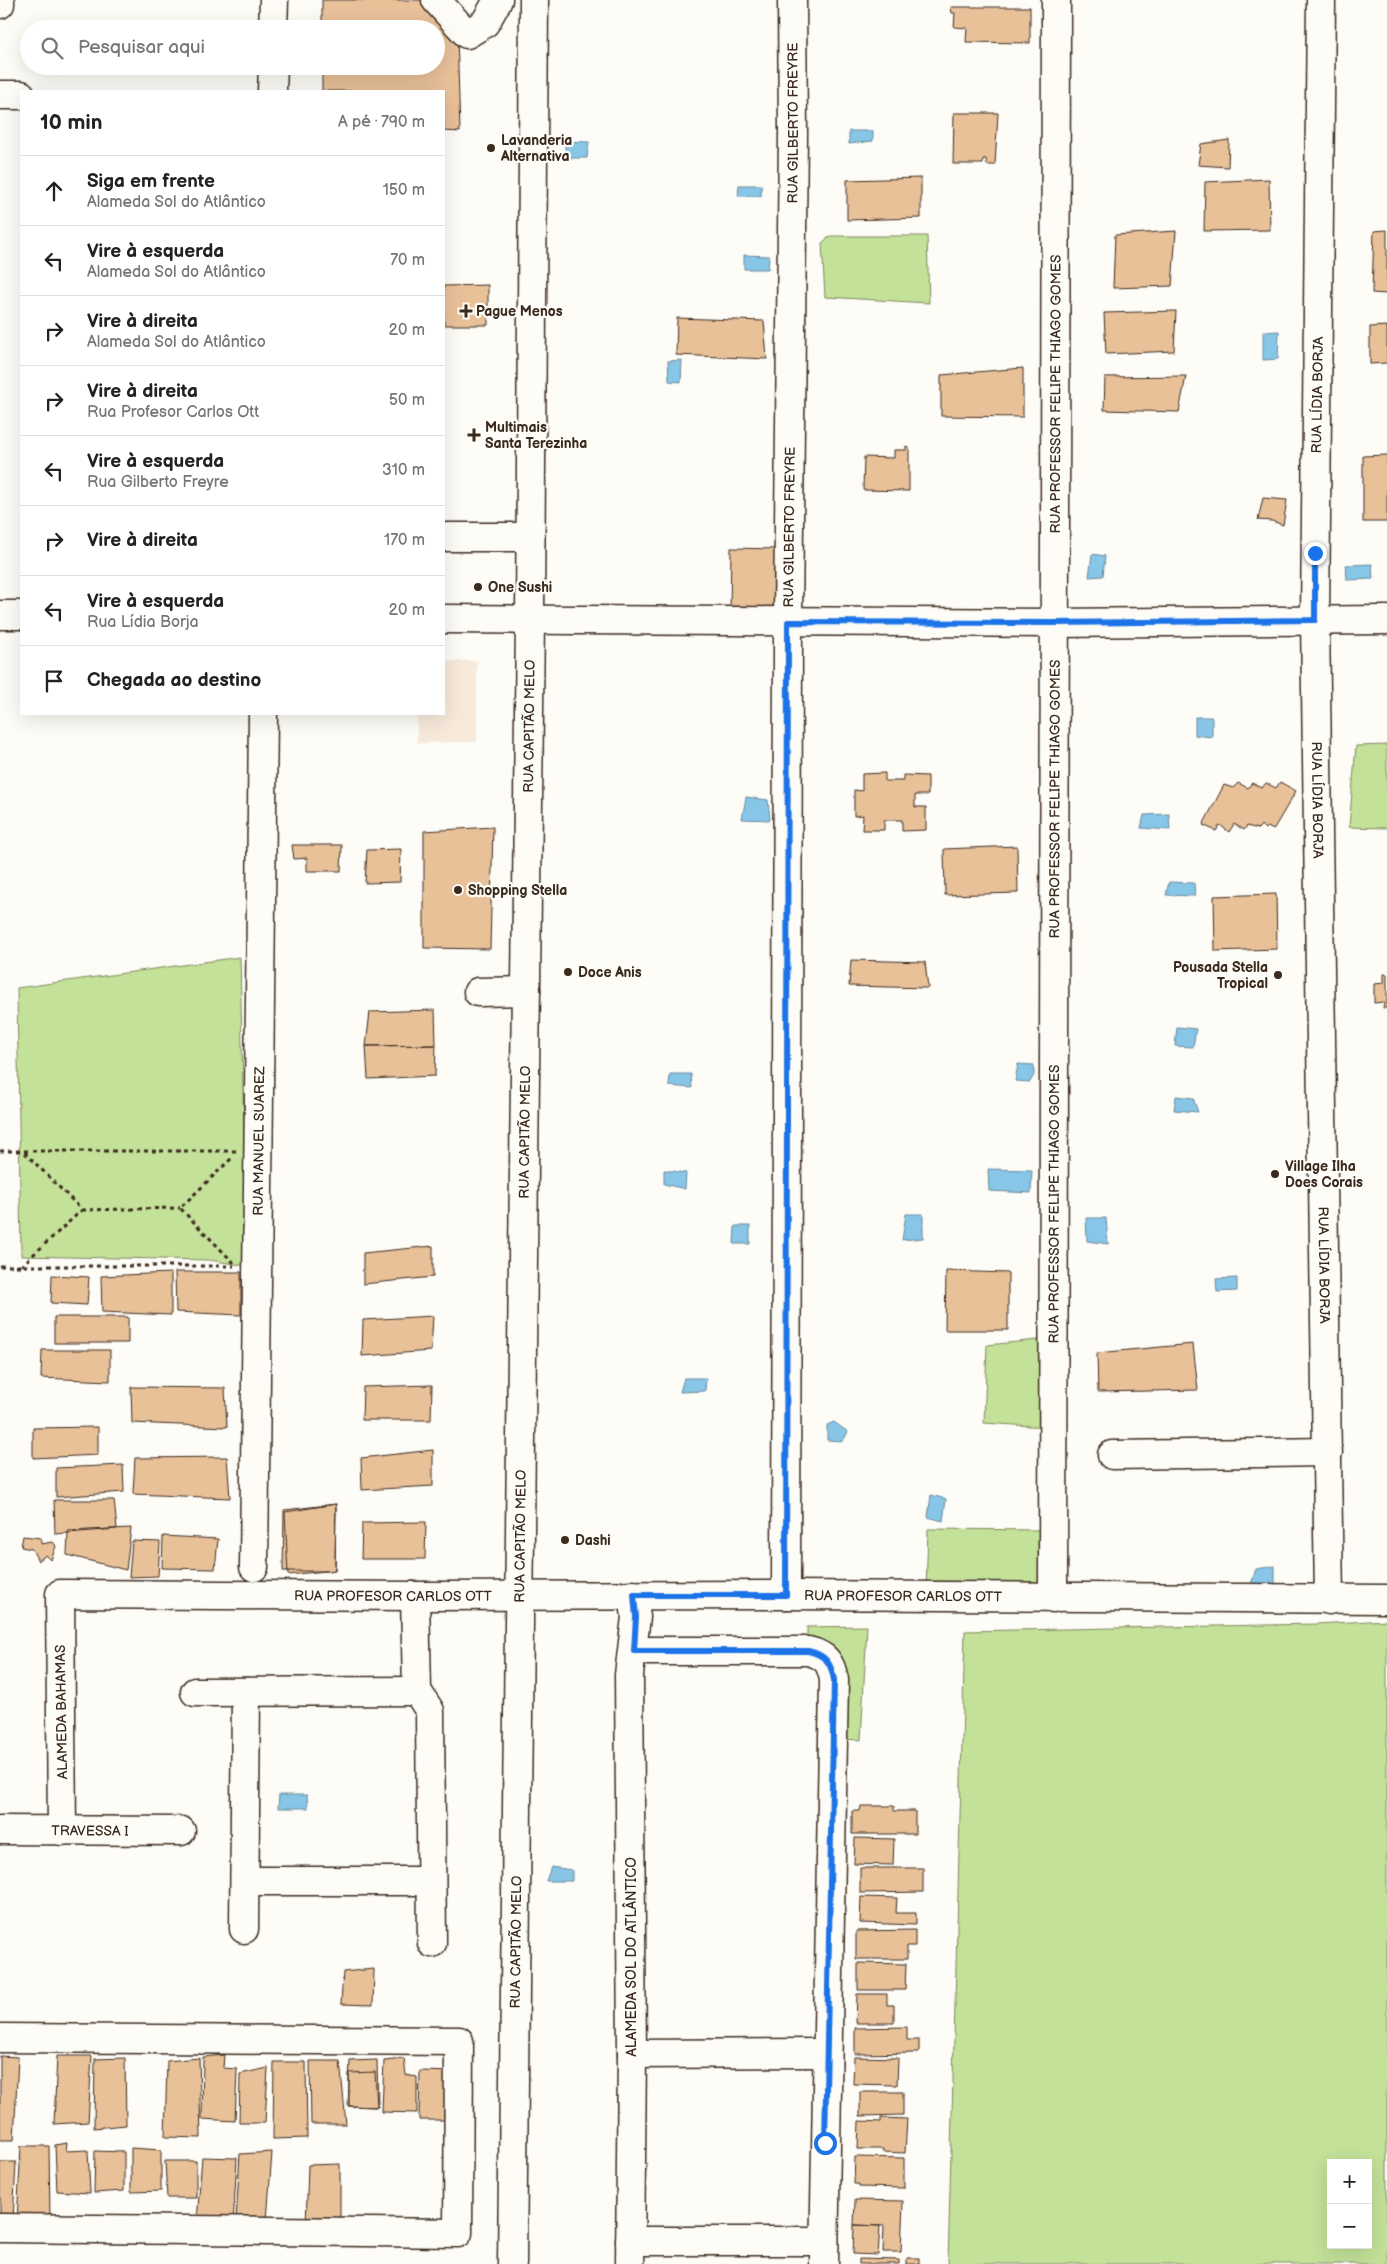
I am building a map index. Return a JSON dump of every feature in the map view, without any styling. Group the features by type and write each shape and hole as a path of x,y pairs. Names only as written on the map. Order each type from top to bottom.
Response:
{"street":[{"path":"273,20 274,0"},
{"path":"436,0 467,34 485,23 498,0"},
{"name":"RUA CAPITÃO MELO","path":"512,2264 530,620 534,0"},
{"name":"RUA GILBERTO FREYRE","path":"786,1595 788,622 793,133 792,0"},
{"name":"RUA PROFESSOR FELIPE THIAGO GOMES","path":"1053,1598 1053,623 1056,0"},
{"name":"RUA LÍDIA BORJA","path":"1321,0 1315,620 1329,1600"},
{"path":"272,90 273,75"},
{"path":"0,95 20,95"},
{"path":"445,537 530,537"},
{"path":"0,615 20,615"},
{"path":"445,619 1053,623 1387,620"},
{"name":"RUA MANUEL SUAREZ","path":"254,1567 263,715"},
{"path":"478,992 526,991"},
{"path":"1112,1455 1328,1452"},
{"name":"RUA PROFESOR CARLOS OTT","path":"60,1594 415,1596 786,1595 1387,1599"},
{"name":"ALAMEDA BAHAMAS","path":"60,1594 62,1831"},
{"name":"ALAMEDA SOL DO ATLÂNTICO","path":"630,2253 632,2054 629,1675 634,1651 636,1617 634,1595"},
{"path":"415,1596 417,1691 430,1711 432,1943"},
{"path":"630,2253 824,2252 834,1680 828,1660 819,1653 808,1651 634,1651"},
{"path":"195,1692 417,1691"},
{"path":"244,1929 246,1692"},
{"name":"TRAVESSA I","path":"0,1830 181,1831"},
{"path":"245,1880 431,1881"},
{"path":"0,2038 459,2041 459,2060 458,2233 0,2228"},
{"path":"632,2054 827,2053"}],"path":[{"path":"0,1152 240,1150 180,1208 82,1210 20,1266"},
{"path":"23,1151 82,1210"},
{"path":"0,1266 238,1266 180,1208"}],"shaded area":[{"path":"445,661 477,661 477,742 417,743 417,715 445,715"}],"green space":[{"path":"830,236 927,236 929,303 825,297 822,243"},
{"path":"1387,745 1387,828 1349,827 1356,746"},
{"path":"240,957 247,1266 209,1260 21,1256 17,988"},
{"path":"1038,1340 1046,1427 984,1423 987,1345"},
{"path":"928,1529 1042,1530 1038,1591 926,1591"},
{"path":"1387,1620 1387,2264 948,2264 965,1631 1316,1624"},
{"path":"867,1626 861,1740 840,1739 837,1659 807,1644 807,1627"}],"water":[{"path":"849,131 873,131 873,141 849,144"},
{"path":"565,141 589,142 587,158 565,158"},
{"path":"739,185 762,185 761,196 738,196"},
{"path":"744,255 769,256 768,269 744,269"},
{"path":"1279,331 1278,359 1263,360 1263,332"},
{"path":"682,360 681,382 669,381 668,361"},
{"path":"1092,554 1105,556 1103,576 1089,577"},
{"path":"1372,564 1373,579 1347,580 1346,565"},
{"path":"1195,717 1212,717 1212,737 1195,735"},
{"path":"746,797 768,800 770,820 742,819"},
{"path":"1169,814 1170,830 1141,828 1144,815"},
{"path":"1169,882 1194,883 1195,896 1166,895"},
{"path":"1177,1027 1196,1029 1193,1047 1175,1046"},
{"path":"1018,1064 1034,1065 1034,1075 1030,1082 1015,1081"},
{"path":"670,1074 691,1074 692,1088 669,1086"},
{"path":"1176,1096 1193,1098 1198,1112 1174,1110"},
{"path":"988,1169 1032,1170 1031,1193 989,1191"},
{"path":"664,1170 686,1173 685,1189 664,1184"},
{"path":"906,1214 923,1214 923,1238 902,1240"},
{"path":"1086,1218 1106,1218 1108,1244 1087,1241"},
{"path":"735,1226 750,1226 750,1244 734,1244"},
{"path":"1237,1278 1237,1291 1217,1292 1216,1279"},
{"path":"684,1378 706,1378 705,1391 680,1392"},
{"path":"834,1422 848,1432 843,1441 827,1440 827,1425"},
{"path":"931,1495 946,1499 943,1521 928,1517"},
{"path":"1275,1566 1275,1586 1251,1584 1256,1569"},
{"path":"279,1795 307,1795 308,1808 278,1808"},
{"path":"551,1867 572,1870 572,1881 546,1881"}],"building":[{"path":"322,0 423,0 443,20 322,20"},
{"path":"951,7 1030,7 1030,43 966,42 967,28 954,27 955,13 952,13"},
{"path":"445,22 457,34 460,132 445,131 445,90 322,90 322,75 445,75"},
{"path":"954,113 998,113 995,165 987,165 986,159 983,159 983,164 953,164"},
{"path":"1229,140 1228,167 1198,165 1201,144"},
{"path":"921,178 921,218 847,220 847,180"},
{"path":"1269,179 1270,230 1204,231 1205,182"},
{"path":"1387,230 1387,294 1372,293 1374,231"},
{"path":"1176,231 1172,286 1113,288 1115,235"},
{"name":"Pague Menos","path":"488,285 488,325 445,325 445,286"},
{"path":"1176,311 1174,351 1106,354 1104,313"},
{"path":"677,318 764,321 767,359 676,355"},
{"path":"1387,326 1387,363 1370,364 1370,327"},
{"path":"1023,368 1023,417 941,416 941,375"},
{"path":"1186,376 1179,412 1104,410 1105,377"},
{"path":"906,446 909,447 909,491 863,490 864,457 894,458 894,450 906,450"},
{"path":"1387,455 1387,522 1363,522 1363,456"},
{"path":"1263,498 1287,500 1283,525 1272,521 1258,520"},
{"path":"731,548 777,549 776,611 730,614"},
{"path":"885,773 885,781 903,781 903,775 928,776 928,795 915,795 915,807 926,807 926,830 902,831 902,820 884,820 884,830 862,830 863,815 854,816 854,790 862,791 862,774"},
{"path":"1280,782 1296,791 1273,830 1268,827 1265,829 1261,825 1258,829 1247,826 1244,830 1234,824 1229,832 1220,825 1216,831 1203,825 1224,785 1233,788 1238,783 1248,788 1252,783 1262,788 1266,783 1276,788"},
{"name":"Shopping Stella","path":"493,827 490,949 424,948 424,831"},
{"path":"292,845 342,845 341,871 307,871 307,858 294,859"},
{"path":"1017,846 1018,893 945,895 944,849"},
{"path":"401,849 400,882 365,883 367,850"},
{"path":"1276,894 1277,949 1215,951 1214,896"},
{"path":"851,960 925,962 928,988 849,986"},
{"path":"1384,974 1387,974 1387,1008 1383,1008 1384,1002 1374,1003 1374,984 1384,983"},
{"path":"435,1010 436,1045 366,1046 370,1012"},
{"path":"436,1045 435,1076 368,1079 366,1046"},
{"path":"433,1246 433,1277 363,1284 363,1253"},
{"path":"946,1271 1008,1273 1008,1330 945,1330"},
{"path":"175,1272 241,1272 241,1315 176,1312"},
{"path":"171,1273 171,1315 102,1312 101,1276"},
{"path":"52,1275 89,1277 87,1305 51,1303"},
{"path":"433,1316 431,1351 362,1356 363,1320"},
{"path":"54,1317 128,1317 128,1343 54,1343"},
{"path":"1193,1344 1198,1390 1098,1392 1097,1353"},
{"path":"42,1350 110,1350 110,1381 41,1378"},
{"path":"432,1385 431,1420 362,1420 363,1387"},
{"path":"131,1387 225,1388 227,1427 132,1423"},
{"path":"98,1427 98,1455 33,1458 33,1428"},
{"path":"433,1450 433,1486 362,1490 361,1458"},
{"path":"227,1457 230,1498 133,1494 135,1458"},
{"path":"123,1465 124,1492 56,1497 56,1468"},
{"path":"54,1500 114,1500 117,1529 55,1534"},
{"path":"336,1504 335,1571 283,1571 284,1510"},
{"path":"336,1504 335,1570 288,1575 285,1512"},
{"path":"426,1522 425,1559 361,1559 362,1523"},
{"path":"131,1528 126,1570 67,1555 68,1531"},
{"path":"23,1536 41,1538 41,1544 53,1542 56,1546 51,1560 46,1555 38,1561 32,1549 21,1547"},
{"path":"163,1536 218,1539 215,1569 162,1568"},
{"path":"132,1541 160,1542 158,1576 129,1577"},
{"path":"861,1806 894,1806 894,1811 915,1811 915,1834 852,1834 852,1811 860,1811"},
{"path":"855,1838 894,1839 893,1865 854,1864"},
{"path":"860,1868 923,1868 923,1892 860,1893"},
{"path":"861,1897 897,1898 896,1913 916,1913 916,1925 860,1923"},
{"path":"915,1930 915,1946 907,1946 907,1959 856,1959 856,1931"},
{"path":"858,1963 906,1964 905,1990 858,1990"},
{"path":"374,1969 373,2005 341,2004 343,1972"},
{"path":"857,1994 887,1994 887,2005 894,2005 894,2023 856,2023"},
{"path":"907,2027 907,2040 919,2040 919,2053 855,2054 855,2028"},
{"path":"224,2055 223,2068 237,2069 235,2121 202,2119 203,2057"},
{"path":"0,2056 18,2057 14,2140 0,2140"},
{"path":"57,2056 92,2056 88,2122 54,2124"},
{"path":"854,2057 898,2058 897,2085 853,2084"},
{"path":"125,2058 126,2125 94,2128 95,2059"},
{"path":"199,2058 201,2138 165,2137 167,2061"},
{"path":"404,2059 406,2075 417,2077 417,2113 382,2112 384,2061"},
{"path":"377,2060 378,2107 348,2106 350,2061"},
{"path":"310,2061 340,2061 346,2124 311,2124"},
{"path":"274,2062 306,2062 307,2138 273,2139"},
{"path":"268,2068 265,2123 239,2123 240,2074"},
{"path":"420,2071 454,2072 455,2120 419,2120"},
{"path":"375,2072 377,2107 349,2106 349,2073"},
{"path":"860,2092 903,2092 903,2115 860,2116"},
{"path":"881,2118 907,2119 905,2153 883,2152 883,2149 858,2149 859,2121 881,2122"},
{"path":"67,2143 66,2151 88,2150 90,2193 57,2191 55,2145"},
{"path":"21,2146 49,2146 50,2221 17,2221"},
{"path":"131,2148 161,2150 161,2191 131,2192"},
{"path":"95,2151 124,2152 124,2191 94,2193"},
{"path":"272,2152 267,2221 236,2220 240,2154"},
{"path":"202,2157 237,2158 233,2225 197,2221"},
{"path":"855,2157 904,2158 904,2188 859,2187 859,2184 854,2184"},
{"path":"165,2161 196,2161 196,2198 167,2198"},
{"path":"0,2162 16,2162 13,2220 0,2220"},
{"path":"340,2164 340,2226 306,2226 308,2165"},
{"path":"855,2200 903,2201 901,2252 883,2252 884,2226 854,2225"},
{"path":"854,2225 880,2226 878,2255 853,2254"},
{"path":"907,2258 919,2258 919,2264 907,2264"},
{"path":"859,2259 899,2260 899,2264 859,2264"}],"place":[{"name":"Lavanderia Alternativa","path":"491,148"},
{"name":"Pague Menos","path":"466,311"},
{"name":"Multimais Santa Terezinha","path":"474,435"},
{"name":"One Sushi","path":"478,587"},
{"name":"Shopping Stella","path":"458,890"},
{"name":"Doce Anis","path":"568,972"},
{"name":"Pousada Stella Tropical","path":"1278,975"},
{"name":"Village Ilha Does Corais","path":"1275,1174"},
{"name":"Dashi","path":"565,1540"}],"route":[{"path":"825,2143 834,1680 832,1669 828,1660 819,1653 808,1651 634,1651 636,1617 634,1595 786,1595 788,622 1053,623 1315,620 1315,553"}]}
